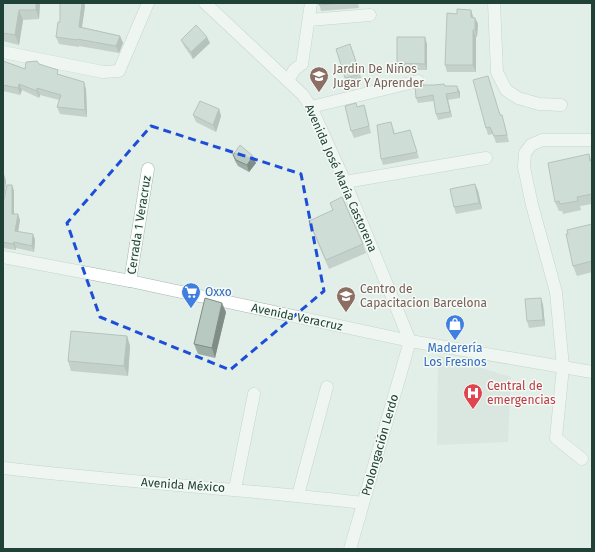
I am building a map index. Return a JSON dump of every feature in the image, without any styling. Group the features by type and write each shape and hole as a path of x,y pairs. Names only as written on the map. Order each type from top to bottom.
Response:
{"street":[{"path":"3,52 104,72 120,71 148,3"},
{"name":"Avenida José María Castorena","path":"206,3 303,95 311,107 410,341"},
{"path":"288,81 294,70 302,64 311,3"},
{"path":"494,3 497,72 506,90 518,98 539,104 561,105"},
{"path":"308,20 370,15"},
{"path":"311,107 418,81"},
{"path":"582,458 556,438 562,367 556,292 532,205 524,167 525,153 531,145 542,140 592,140"},
{"path":"344,182 486,158"},
{"name":"Cerrada 1 Veracruz","path":"130,281 148,169"},
{"name":"Avenida Veracruz","path":"3,257 130,281 410,341 592,372"},
{"name":"Prolongación Lerdo","path":"350,549 410,341"},
{"path":"298,495 327,387"},
{"path":"235,489 254,394"},
{"name":"Avenida México","path":"3,468 77,477 235,489 363,502"}],"highlighted area":[{"path":"151,126 301,174 324,291 230,370 100,317 67,223"}],"shaded area":[{"name":"Central de emergencias","path":"438,355 511,377 508,442 437,445"}],"building":[{"path":"3,3 36,3 36,10 19,10 15,35 3,33"},
{"path":"60,3 82,3 79,27 120,36 116,46 56,37 58,22 60,22"},
{"path":"319,3 342,3 319,5"},
{"path":"457,9 471,10 471,17 475,18 475,30 473,30 473,65 445,65 447,13 457,14"},
{"path":"196,25 207,37 191,52 181,40"},
{"path":"397,37 425,37 425,64 397,63"},
{"path":"350,44 360,74 345,78 336,49"},
{"path":"3,61 25,69 26,62 37,61 39,64 58,70 57,74 84,82 85,110 57,107 61,95 37,88 37,91 19,84 18,88 3,85"},
{"path":"488,76 500,115 502,115 507,135 494,136 490,127 486,128 473,80"},
{"path":"444,84 445,86 457,86 458,92 446,94 450,112 436,114 433,95 416,98 415,85"},
{"path":"200,101 219,109 213,125 193,115"},
{"path":"356,103 357,107 364,105 369,126 351,131 345,106"},
{"path":"391,122 394,134 410,130 417,152 381,159 377,125"},
{"path":"240,145 253,156 247,165 236,160 233,155"},
{"path":"589,154 590,161 592,160 592,194 577,197 578,201 560,204 559,201 555,202 548,163"},
{"path":"475,184 479,203 454,207 450,189"},
{"path":"7,185 12,185 12,214 18,214 15,231 33,234 32,246 14,242 13,244 3,242 3,204"},
{"path":"342,197 363,244 326,260 309,221 333,210 330,203"},
{"path":"592,224 592,261 573,266 566,234 568,234 567,230"},
{"path":"205,298 222,303 212,348 194,344"},
{"path":"541,298 543,320 527,321 525,299"},
{"path":"71,331 127,336 124,366 68,361"}],"place":[{"name":"Jardin De Niños Jugar Y Aprender","path":"319,93"},
{"name":"Oxxo","path":"191,309"},
{"name":"Centro de Capacitacion Barcelona","path":"346,313"},
{"name":"Maderería Los Fresnos","path":"455,341"},
{"name":"Central de emergencias","path":"473,410"}]}
